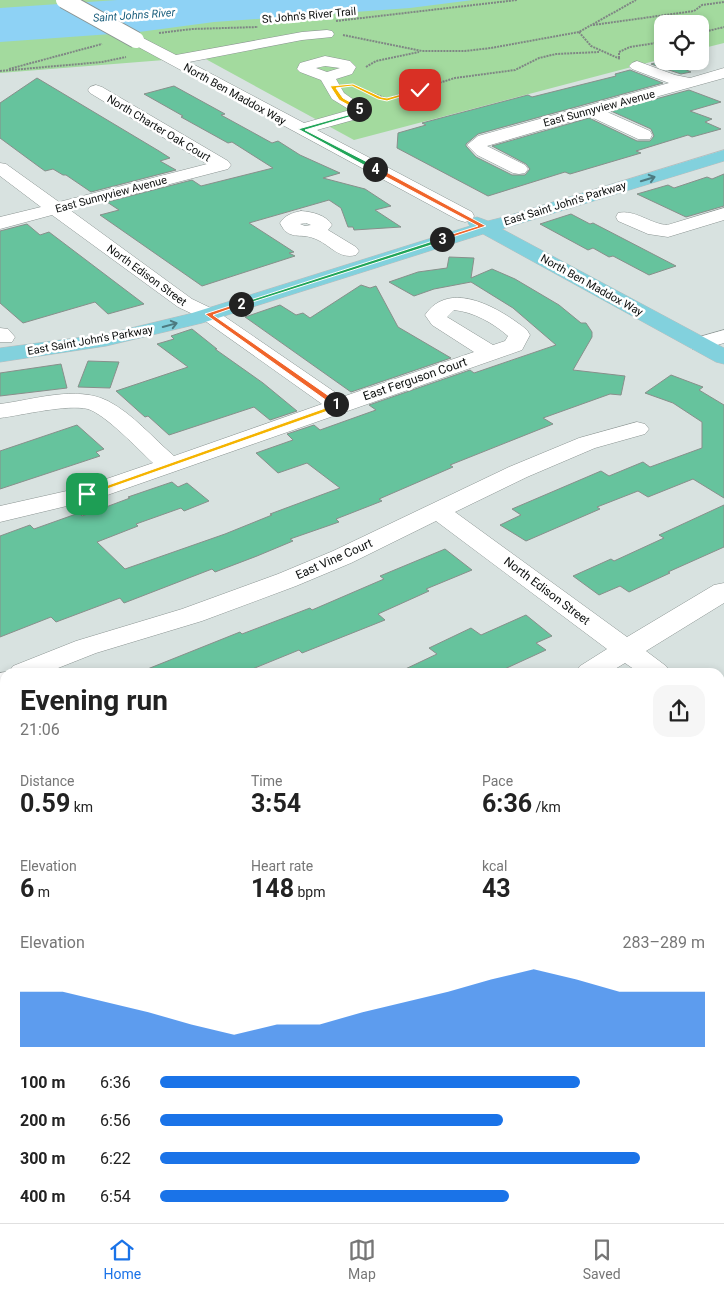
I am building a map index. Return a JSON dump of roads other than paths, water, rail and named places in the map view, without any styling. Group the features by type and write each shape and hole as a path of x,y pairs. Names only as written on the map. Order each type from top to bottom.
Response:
{"main road":[{"name":"East Saint John's Parkway","path":"1,341 97,324 185,303 464,216 548,194 724,139"},
{"name":"East Saint John's Parkway","path":"1,341 106,340 156,329 483,226 511,221 724,155"},
{"name":"North Ben Maddox Way","path":"464,216 724,357"}],"street":[{"name":"North Ben Maddox Way","path":"64,0 464,216"},
{"path":"175,60 302,36 328,28"},
{"path":"637,66 671,79 724,89"},
{"name":"East Sunnyview Avenue","path":"519,169 483,151 476,145 484,140 724,73"},
{"path":"300,129 358,113 359,109 341,99 330,82"},
{"name":"North Charter Oak Court","path":"96,90 222,165"},
{"path":"589,110 644,134"},
{"name":"East Sunnyview Avenue","path":"0,223 222,165"},
{"name":"North Edison Street","path":"0,168 185,303 208,314 339,406"},
{"path":"625,217 655,230 668,231 724,214"},
{"path":"316,231 349,251"},
{"path":"700,344 724,336"},
{"name":"East Ferguson Court","path":"0,514 87,494 491,352"},
{"path":"0,411 92,403 105,409 170,465"},
{"name":"East Vine Court","path":"34,668 86,647 192,615 288,580 518,472 587,443 637,429"},
{"name":"North Edison Street","path":"438,511 651,668"},
{"path":"597,668 724,591"}],"water":[{"name":"Saint Johns River","path":"117,0 473,0 410,8 214,22 139,32 0,42 0,8"}]}
